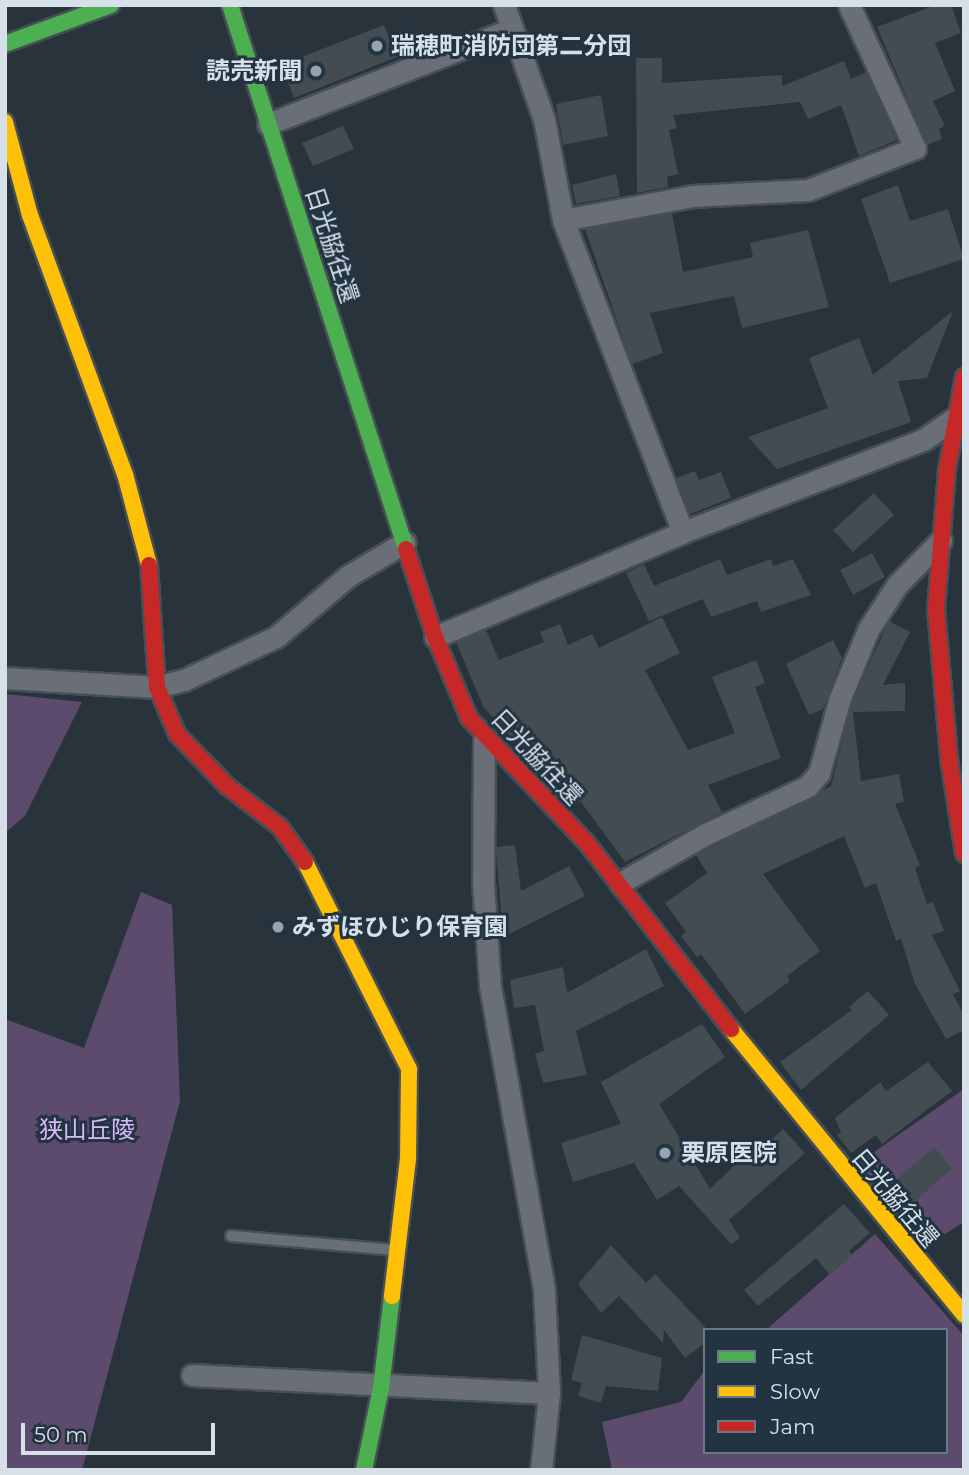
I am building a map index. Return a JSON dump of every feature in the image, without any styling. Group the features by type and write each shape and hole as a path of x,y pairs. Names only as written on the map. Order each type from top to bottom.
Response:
{"street":[{"path":"5,44 111,5"},
{"name":"日光脇往還","path":"230,5 435,637 470,718 484,738 620,883 828,1153 964,1315"},
{"path":"504,5 544,119 563,220 683,532"},
{"path":"563,220 692,196 808,190 915,148 849,5"},
{"path":"268,124 512,29"},
{"path":"5,122 30,215 125,474 146,547 156,616 157,687 188,751 280,827 305,862 409,1069 412,1102 397,1251 381,1388 364,1470"},
{"path":"964,377 940,540 936,609 940,677 964,854"},
{"path":"435,637 683,532 923,440 959,414"},
{"path":"620,883 706,834 808,786 819,773 840,698 868,631 897,585 940,540"},
{"path":"5,678 157,687 184,680 276,637 348,576 405,542"},
{"path":"484,738 483,883 490,986 544,1290 549,1393 541,1470"},
{"path":"192,1375 381,1388 549,1393"}],"lane":[{"path":"231,1236 397,1251"}],"green space":[{"path":"5,694 82,702 25,816 5,833"},
{"name":"狭山丘陵","path":"141,892 172,905 180,1101 82,1470 5,1470 5,1019 84,1048"},
{"path":"964,1089 964,1222 920,1250 857,1164"},
{"path":"875,1234 964,1336 964,1470 612,1470 602,1422 681,1402 703,1373 703,1454 948,1454 948,1328 768,1328"}],"building":[{"path":"936,5 951,5 961,33 935,43 955,91 933,101 945,126 939,129 942,139 927,145 877,27"},
{"path":"384,25 397,57 294,98 281,65"},
{"path":"636,58 662,58 662,83 782,75 782,86 844,61 851,79 866,72 897,140 859,156 841,105 808,119 800,102 673,115 677,128 669,130 678,174 667,177 668,187 637,193"},
{"path":"601,95 608,136 563,145 556,104"},
{"path":"343,126 354,149 313,166 302,143"},
{"path":"616,174 620,196 576,204 572,185"},
{"path":"898,185 910,221 948,209 964,259 890,283 861,199"},
{"path":"672,213 683,272 753,257 750,243 808,230 829,307 742,328 734,296 650,313 663,353 632,364 585,229"},
{"path":"953,311 927,378 898,381 911,422 777,469 748,437 828,408 809,358 859,338 873,375"},
{"path":"695,471 699,480 721,472 731,498 690,514 676,478"},
{"path":"874,493 894,515 853,552 833,530"},
{"path":"872,553 885,577 853,595 840,570"},
{"path":"720,559 727,575 771,559 773,566 793,559 811,595 761,612 757,601 711,617 703,599 649,621 626,573 644,564 654,586"},
{"path":"662,617 680,653 645,670 688,750 735,733 712,677 756,660 765,683 755,687 781,758 708,785 722,812 625,862 581,802 575,805 557,779 553,781 484,708 456,642 486,630 499,660 544,642 540,632 560,624 568,645 592,634 599,648"},
{"path":"889,621 910,632 883,685 905,683 905,711 853,712 861,781 899,774 904,802 895,804 920,865 915,868 927,904 933,902 944,931 932,935 960,991 953,994 964,1016 964,1030 946,1039 915,984 901,939 896,941 876,883 865,888 844,836 763,874 820,951 787,976 790,981 745,1014 701,954 697,957 681,936 686,932 665,903 707,873 696,855 831,786 852,702"},
{"path":"833,640 842,658 823,709 809,715 786,664"},
{"path":"515,845 521,891 569,866 585,896 503,937 496,847"},
{"path":"646,949 664,986 576,1031 587,1075 543,1083 535,1054 544,1051 535,1005 514,1008 510,980 563,967 567,993"},
{"path":"868,991 889,1015 801,1090 780,1062 852,1010 849,1007"},
{"path":"702,1024 725,1057 659,1104 710,1189 753,1147 759,1152 783,1129 805,1153 729,1220 740,1238 731,1244 679,1186 657,1200 634,1163 573,1182 561,1143 621,1124 601,1082"},
{"path":"928,1062 952,1091 882,1144 876,1135 851,1153 837,1135 841,1132 835,1118 880,1082 886,1091"},
{"path":"934,1147 952,1168 905,1210 886,1189"},
{"path":"844,1204 870,1233 849,1251 852,1255 830,1275 816,1258 758,1306 744,1290"},
{"path":"611,1245 646,1283 655,1274 705,1327 703,1344 685,1358 664,1330 663,1343 619,1296 601,1313 578,1284"},
{"path":"582,1335 662,1358 658,1391 606,1386 601,1403 578,1396 582,1383 571,1380"}],"traffic: fast":[{"path":"5,44 111,5"},
{"path":"230,5 406,549"},
{"path":"364,1470 381,1388 392,1296"}],"traffic: slow":[{"path":"5,122 30,215 125,474 149,565"},
{"path":"305,862 409,1069 408,1159 392,1296"},
{"path":"731,1029 964,1315"}],"traffic: jam":[{"path":"964,377 947,470 936,609 949,759 964,854"},
{"path":"406,549 435,637 469,718 586,842 731,1029"},
{"path":"149,565 157,687 177,734 227,786 280,827 305,862"}],"place":[{"name":"瑞穂町消防団第二分団","path":"377,46"},
{"name":"読売新聞","path":"316,71"},
{"name":"みずほひじり保育園","path":"278,927"},
{"name":"栗原医院","path":"665,1153"}]}
